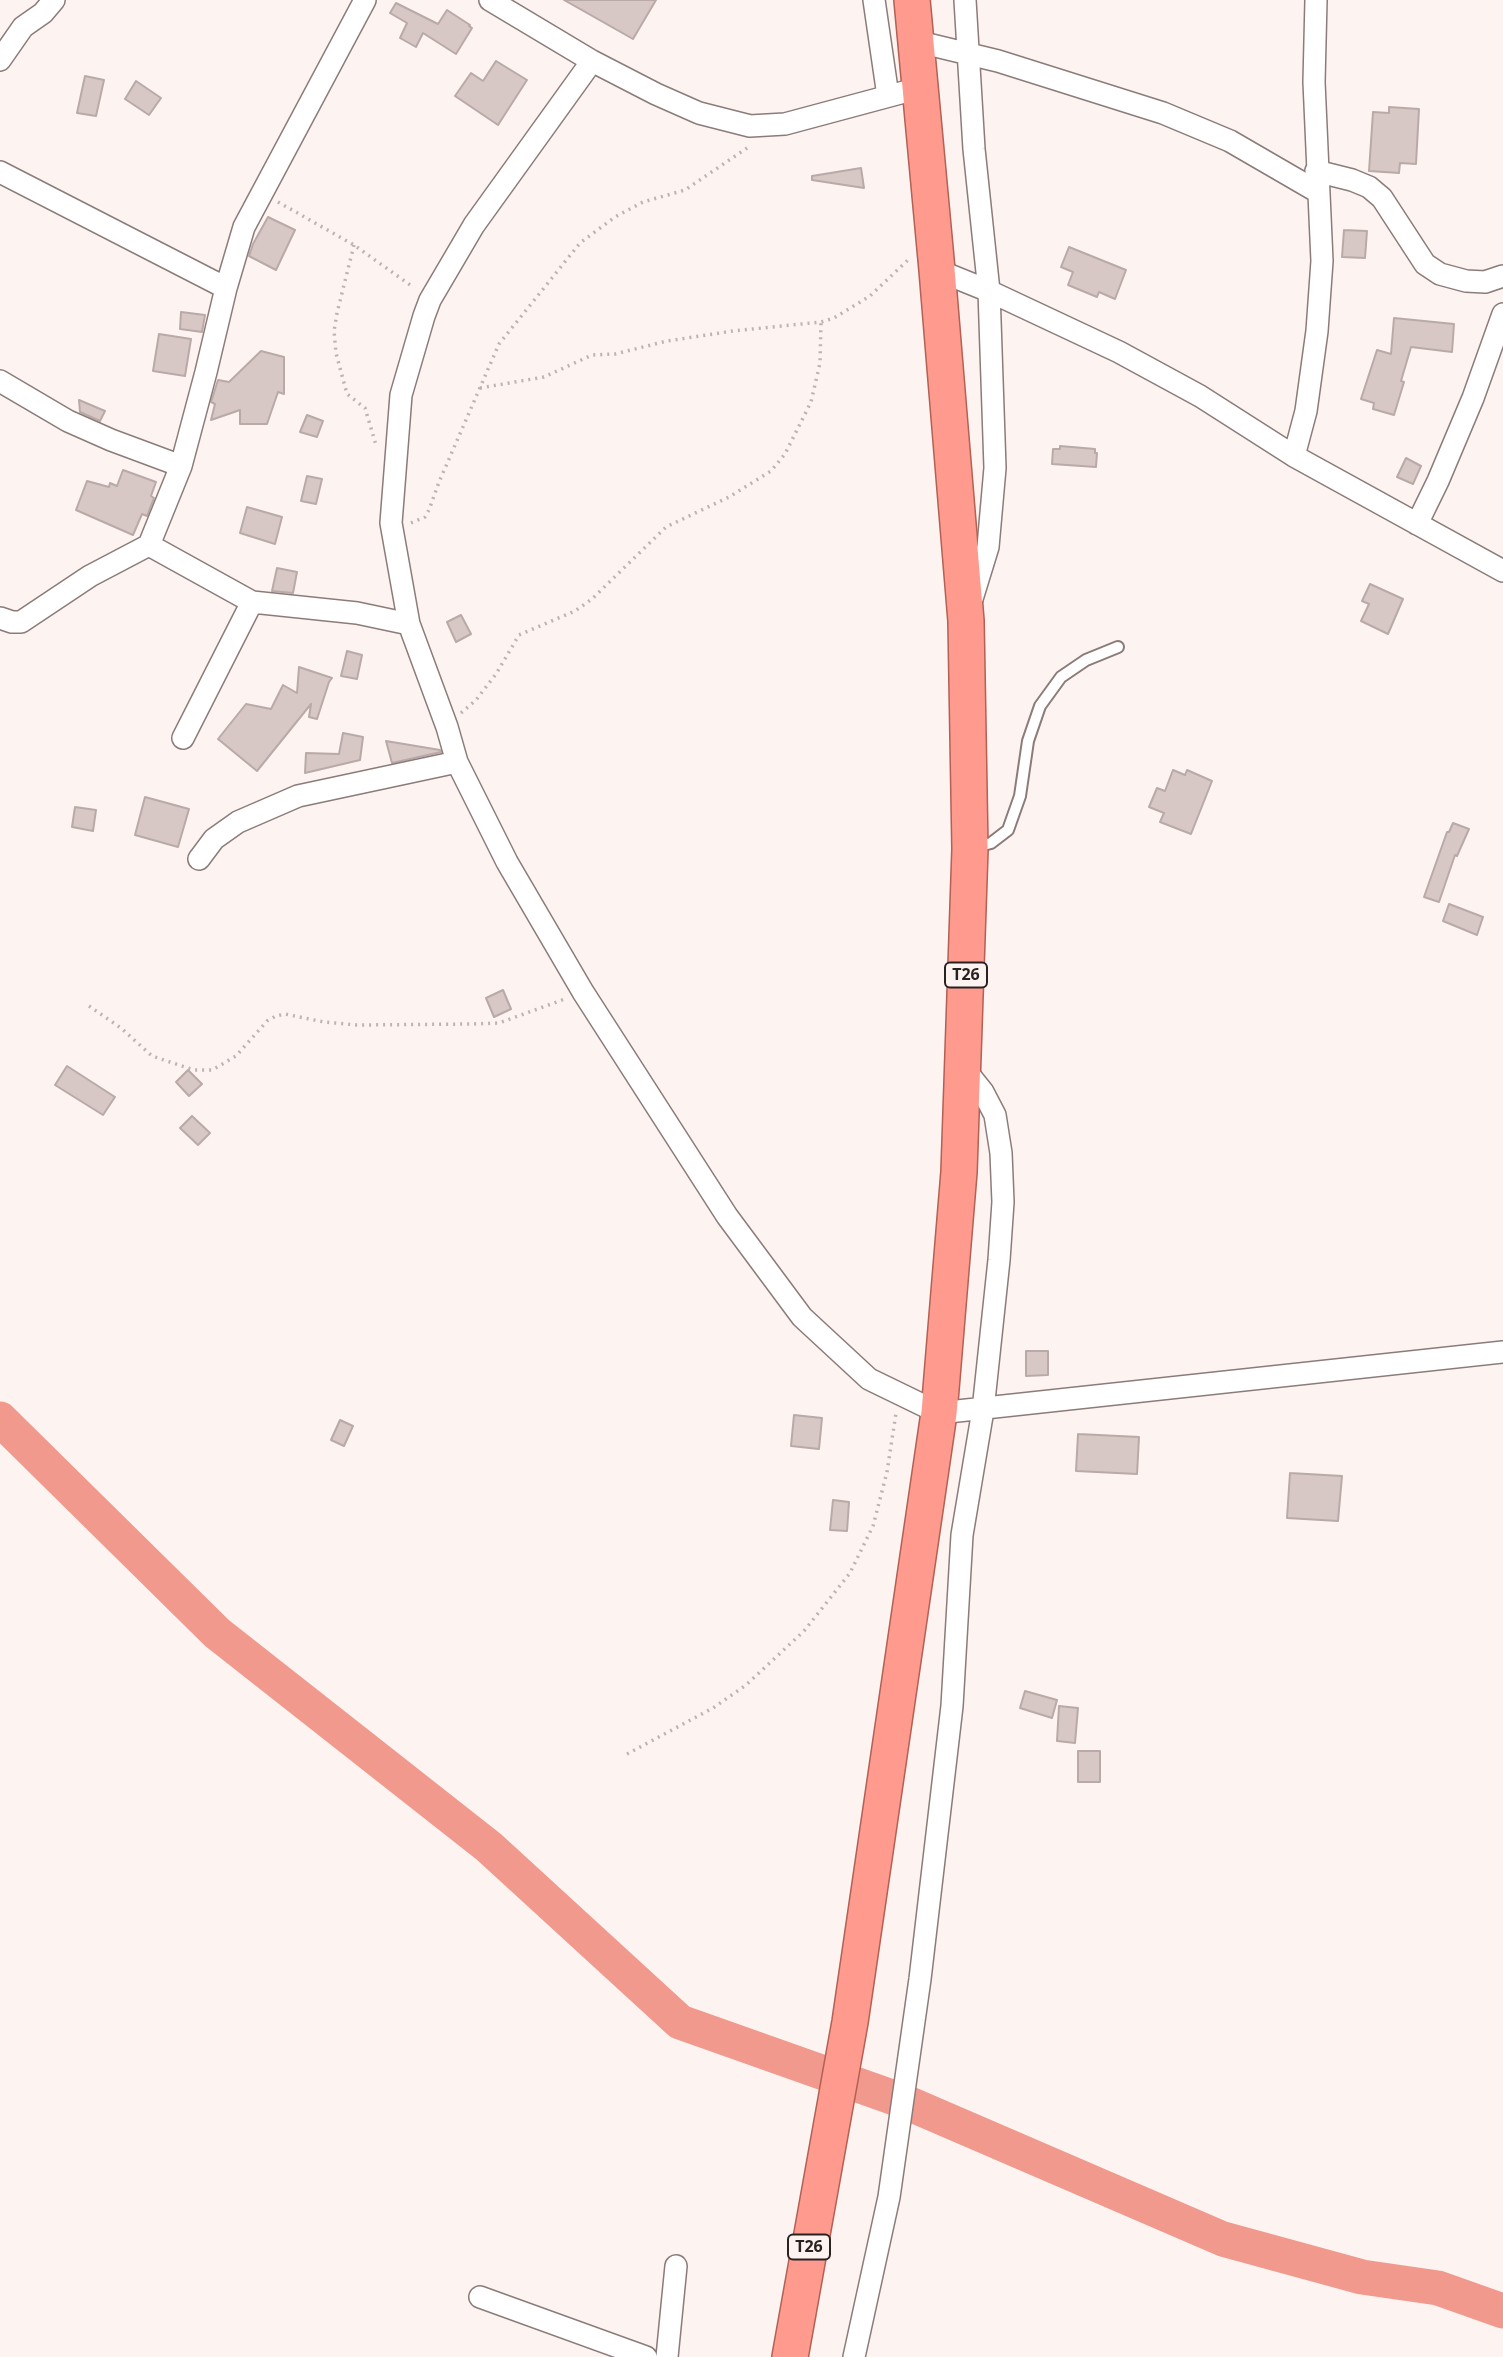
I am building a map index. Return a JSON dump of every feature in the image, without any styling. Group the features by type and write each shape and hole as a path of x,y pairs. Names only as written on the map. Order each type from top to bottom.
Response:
{"highway":[{"name":"T26","path":"790,2357 850,2022 939,1413 959,1171 970,849 965,621 933,235 904,92 915,41 912,0"}],"street":[{"path":"0,61 23,27 43,13 54,0"},
{"path":"0,618 21,622 90,576 149,545 181,466 244,227 365,0"},
{"path":"490,0 592,61 699,113 750,126 785,124 904,92 874,0"},
{"path":"965,0 967,54 989,291 995,468 988,547 965,621"},
{"path":"1294,456 1306,411 1317,331 1322,261 1316,171 1316,0"},
{"path":"915,41 1010,65 1163,113 1230,141 1318,192"},
{"path":"592,61 474,225 430,300 401,395 391,523 409,624 457,762 507,862 583,992 727,1216 802,1317 869,1379 939,1413 1503,1352"},
{"path":"1316,171 1369,187 1382,198 1425,264 1440,274 1466,281 1485,282 1503,276"},
{"path":"0,172 226,288"},
{"path":"937,271 989,291 1119,352 1200,396 1294,456 1503,571"},
{"path":"1417,524 1473,398 1503,314"},
{"path":"0,381 68,421 181,466"},
{"path":"149,545 252,602 357,614 409,624"},
{"path":"183,738 252,602"},
{"path":"199,859 214,839 239,822 298,796 457,762"},
{"path":"854,2357 889,2197 904,2102 950,1720 962,1535 983,1410 999,1260 1003,1202 1001,1153 995,1115 983,1092 963,1067"},
{"path":"667,2357 676,2266"},
{"path":"480,2297 646,2357"}],"lane":[{"path":"970,849 991,843 1008,830 1020,796 1028,741 1040,706 1061,677 1086,660 1118,648"}],"path":[{"path":"391,523 416,522 425,517 499,344 580,243 615,217 634,207 685,190 699,182 751,145"},
{"path":"261,192 354,245 430,300"},
{"path":"480,388 544,377 592,355 615,354 667,341 821,322 834,318 870,296 933,235"},
{"path":"354,245 337,313 334,331 336,353 347,394 365,408 377,447 395,469"},
{"path":"447,727 476,699 496,674 519,635 575,611 592,599 666,527 729,497 771,471 785,454 811,402 820,363 821,322"},
{"path":"89,1006 121,1028 152,1056 194,1070 212,1070 236,1056 267,1021 285,1014 358,1025 499,1023 583,992"},
{"path":"627,1754 713,1708 747,1685 804,1631 850,1573 873,1526 887,1472 899,1393"}],"building":[{"path":"564,0 656,0 633,39"},
{"path":"396,3 438,24 447,10 472,28 456,54 423,33 416,47 400,38 407,23 390,13"},
{"path":"496,61 527,80 498,125 455,96 471,73 483,81"},
{"path":"85,76 104,80 96,116 77,113"},
{"path":"136,81 161,98 149,115 125,99"},
{"path":"1389,107 1419,109 1416,164 1400,163 1399,173 1369,171 1373,112 1389,113"},
{"path":"861,168 864,188 812,180 812,176"},
{"path":"268,217 295,230 276,270 249,256"},
{"path":"1344,230 1367,231 1365,258 1342,257"},
{"path":"1069,247 1126,270 1115,299 1099,292 1097,297 1068,285 1073,272 1061,267"},
{"path":"181,312 205,315 202,332 180,329"},
{"path":"1394,318 1454,324 1452,352 1411,347 1394,415 1373,409 1374,403 1361,399 1377,350 1391,354"},
{"path":"159,334 191,339 185,376 153,371"},
{"path":"261,351 284,357 284,394 278,392 267,424 240,424 240,410 211,420 215,404 211,402 218,380 229,382"},
{"path":"79,400 105,411 100,421 80,412"},
{"path":"307,415 323,421 317,437 300,432"},
{"path":"1060,446 1095,449 1096,467 1052,464 1053,449 1060,449"},
{"path":"1406,458 1421,466 1413,484 1397,477"},
{"path":"123,470 156,482 151,496 154,498 147,516 142,514 133,535 76,510 87,481 109,487 110,483 117,486"},
{"path":"307,476 322,479 316,504 301,501"},
{"path":"247,507 282,517 275,544 240,533"},
{"path":"277,568 297,572 293,593 272,591"},
{"path":"1370,584 1403,599 1388,634 1361,621 1369,604 1362,601"},
{"path":"461,615 471,634 456,642 447,622"},
{"path":"347,651 362,655 357,679 341,676"},
{"path":"299,667 332,678 317,719 309,717 311,704 257,771 218,739 246,704 271,709 283,685 297,693"},
{"path":"343,733 363,737 360,760 305,773 306,753 339,754"},
{"path":"386,741 440,750 441,752 392,763"},
{"path":"1173,770 1185,775 1187,770 1212,781 1191,834 1160,822 1164,813 1149,807 1157,788 1165,791"},
{"path":"145,797 189,809 178,847 135,835"},
{"path":"75,807 96,810 93,831 72,827"},
{"path":"1453,823 1469,829 1457,856 1455,855 1439,902 1424,897 1447,832"},
{"path":"1449,904 1483,917 1477,935 1443,921"},
{"path":"503,990 511,1009 494,1017 486,998"},
{"path":"67,1066 115,1097 103,1115 55,1085"},
{"path":"188,1070 202,1084 189,1096 176,1082"},
{"path":"192,1116 210,1133 198,1145 180,1128"},
{"path":"1026,1351 1048,1351 1048,1375 1026,1376"},
{"path":"794,1415 822,1418 819,1449 791,1446"},
{"path":"340,1420 353,1426 344,1446 331,1440"},
{"path":"1078,1434 1139,1437 1137,1474 1076,1471"},
{"path":"1290,1473 1342,1476 1338,1521 1287,1518"},
{"path":"833,1500 849,1502 847,1531 830,1530"},
{"path":"1025,1691 1057,1700 1052,1718 1020,1708"},
{"path":"1059,1706 1078,1708 1075,1743 1057,1741"},
{"path":"1078,1751 1100,1751 1100,1782 1078,1782"}],"waterway":[{"path":"0,1419 217,1633 489,1847 680,2022 903,2101 1223,2239 1362,2277 1438,2288 1503,2311"}]}
